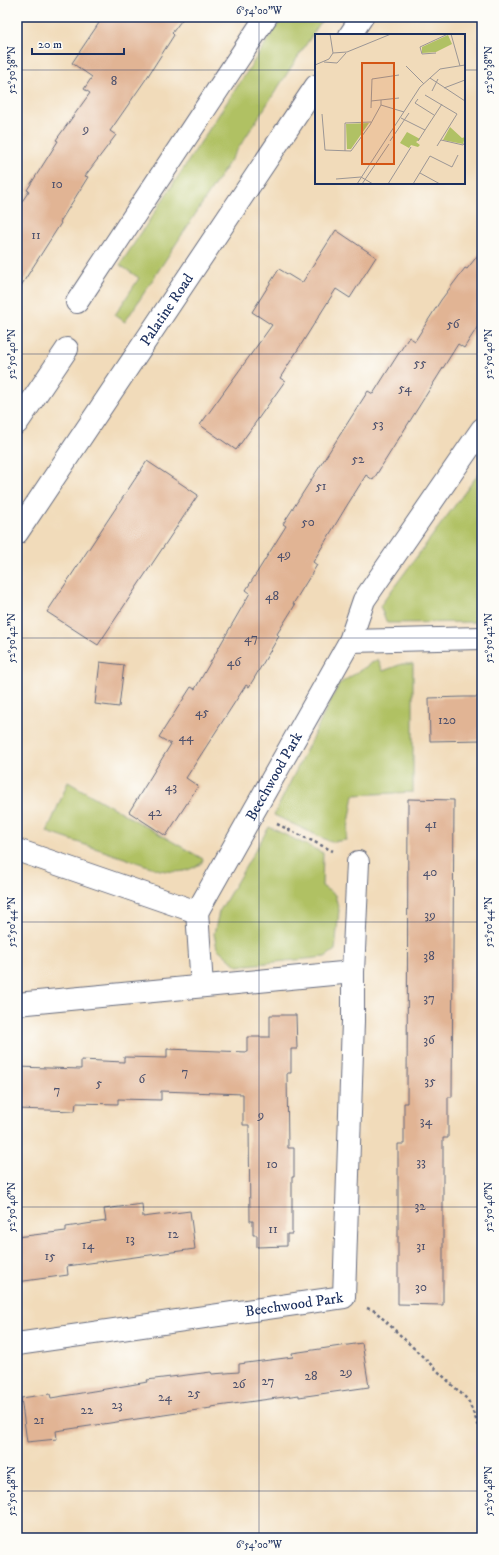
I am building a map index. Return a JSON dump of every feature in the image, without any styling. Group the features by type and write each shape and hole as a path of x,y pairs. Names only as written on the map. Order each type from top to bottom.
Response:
{"street":[{"path":"77,302 266,17"},
{"path":"351,34 362,17"},
{"name":"Palatine Road","path":"17,533 315,87"},
{"path":"17,423 67,349"},
{"name":"Beechwood Park","path":"197,912 350,641 364,600 482,429"},
{"path":"350,641 482,638"},
{"path":"17,850 197,912 202,986"},
{"name":"Beechwood Park","path":"17,1344 344,1297 353,1021 353,972 358,862"},
{"path":"17,1004 353,972"}],"path":[{"path":"253,812 358,862"},
{"path":"344,1297 375,1311 468,1400 482,1434"}],"shaded area":[{"path":"482,1443 482,1485 473,1445"}],"green space":[{"path":"283,17 324,17 125,322 115,315 139,278 120,265"},
{"path":"482,469 482,622 387,623 380,606"},
{"path":"378,659 383,671 402,664 413,664 413,792 354,795 346,840 331,842 274,815 339,684"},
{"path":"68,782 203,859 202,863 191,869 182,871 172,872 160,870 47,832"},
{"path":"269,827 323,853 322,886 335,895 339,910 335,950 325,957 237,966 217,948 214,934 219,912"}],"building":[{"path":"103,17 184,17 172,33 174,35 146,79 110,131 116,135 85,176 88,177 17,292 17,209 29,191 27,190 58,141 56,140 90,93 84,89 92,77 72,63"},
{"path":"336,230 376,257 350,298 336,289 280,378 285,381 236,450 200,425 272,325 252,312 279,269 302,283"},
{"path":"482,250 482,320 464,348 458,344 373,480 366,475 346,507 313,562 317,565 293,604 295,605 277,634 279,636 249,687 246,685 186,778 198,786 166,836 129,812 171,744 159,737 191,687 195,689 250,593 246,590 286,526 283,524 368,391 373,394 409,337 415,341 441,300 465,268 467,269"},
{"path":"147,461 198,495 98,645 47,612"},
{"path":"100,662 124,665 119,707 95,704"},
{"path":"482,697 482,740 430,741 429,698"},
{"path":"408,799 454,800 452,1097 448,1097 448,1138 443,1138 443,1305 398,1304 398,1144 404,1144 404,1103 407,1103"},
{"path":"270,1015 296,1015 297,1049 291,1049 291,1073 287,1073 288,1148 294,1148 294,1177 292,1177 292,1234 287,1234 287,1246 257,1247 257,1235 253,1235 253,1221 250,1221 249,1125 243,1125 243,1094 161,1091 161,1100 118,1099 118,1104 76,1103 75,1111 17,1109 17,1067 81,1069 81,1060 124,1062 124,1057 167,1058 167,1049 247,1052 247,1037 270,1037"},
{"path":"142,1204 143,1217 190,1211 195,1249 67,1266 68,1275 17,1282 17,1237 66,1231 66,1227 106,1221 104,1209"},
{"path":"362,1343 369,1387 211,1407 56,1431 57,1439 27,1442 21,1398 50,1394 51,1398 148,1382 147,1380 211,1372 212,1374 239,1372 239,1364 293,1357 292,1353"}]}
